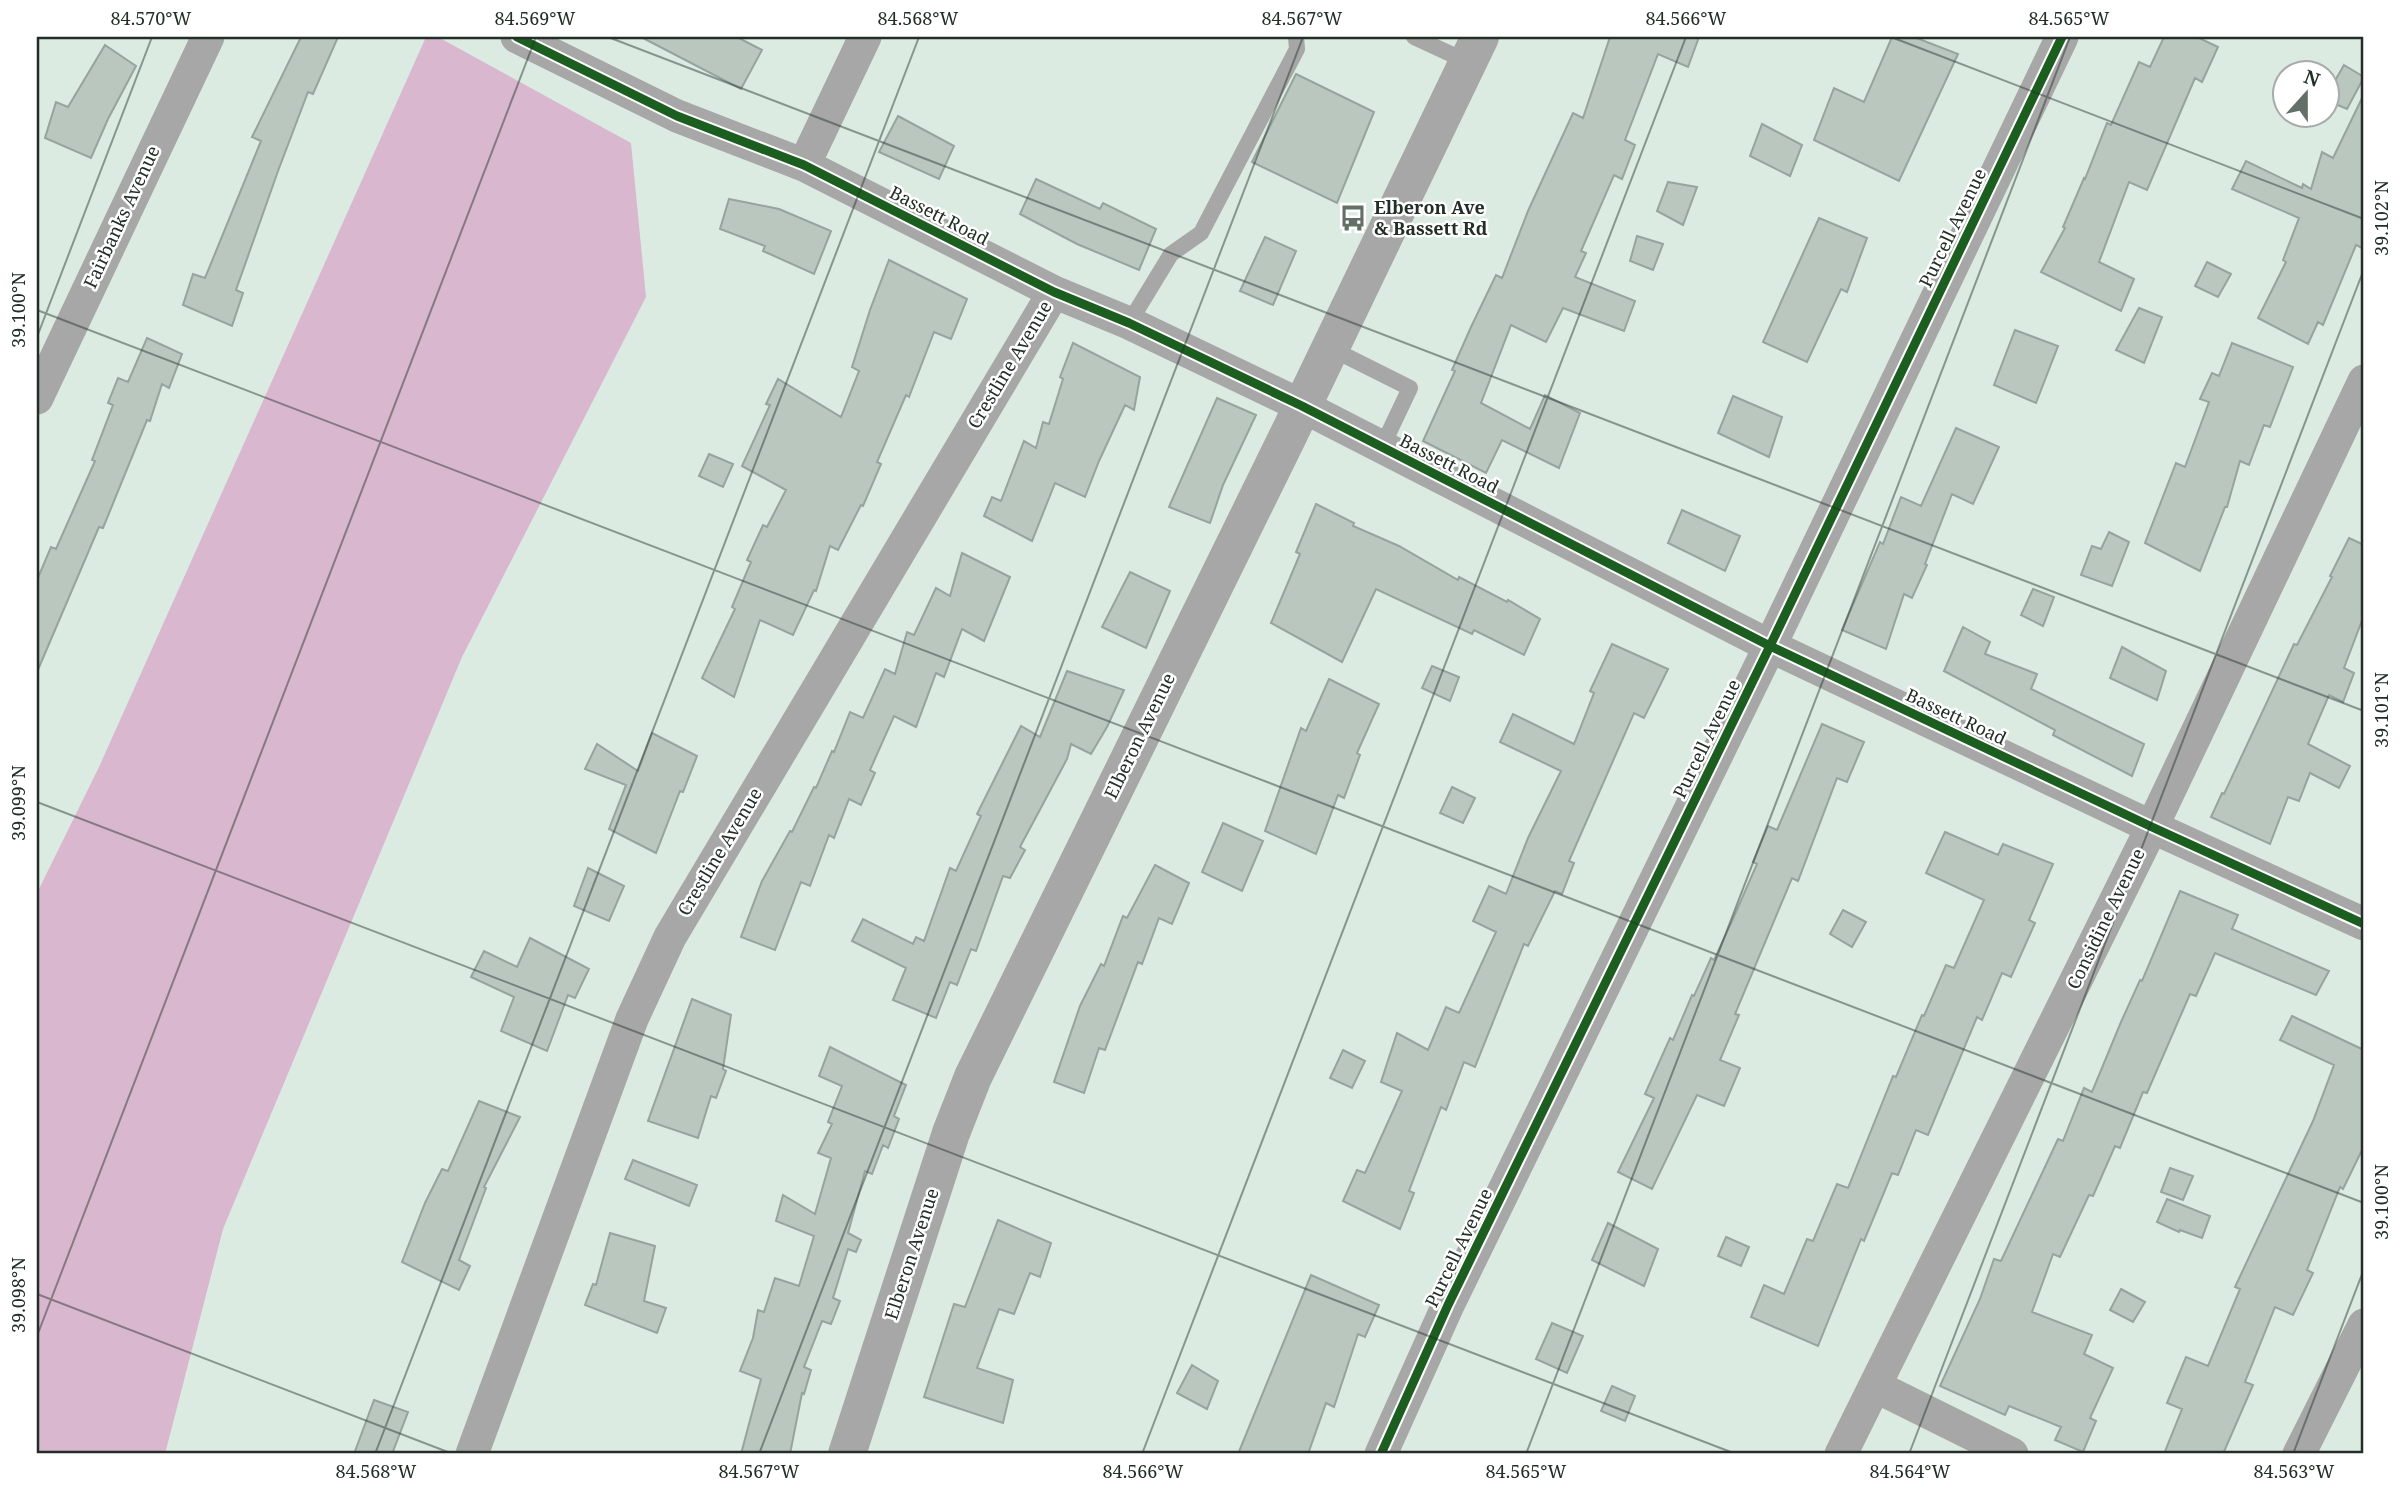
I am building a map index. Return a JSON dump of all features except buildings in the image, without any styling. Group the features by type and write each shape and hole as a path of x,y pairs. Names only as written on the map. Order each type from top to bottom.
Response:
{"street":[{"name":"Fairbanks Avenue","path":"37,398 208,37"},
{"name":"Bassett Road","path":"517,37 677,116 804,165 1054,292 1129,323 1302,407 1770,646 2364,924"},
{"path":"804,165 865,37"},
{"name":"Purcell Avenue","path":"1381,1454 1448,1305 1770,646 2062,37"},
{"name":"Elberon Avenue","path":"847,1454 951,1133 973,1077 1302,407 1474,49"},
{"name":"Crestline Avenue","path":"472,1454 632,1018 670,937 1054,292"},
{"name":"Considine Avenue","path":"1842,1454 2152,827 2364,381"},
{"path":"2298,1454 2364,1325"},
{"path":"1875,1387 2012,1454"}],"lane":[{"path":"1129,323 1171,254 1201,233 1297,49 1296,37"},
{"path":"1414,37 1474,49"},
{"path":"1330,348 1410,388 1382,447"}],"shaded area":[{"path":"426,37 438,37 631,143 646,297 462,657 223,1229 165,1454 37,1454 37,893 99,767"}],"cycle path":[{"path":"517,37 677,116 804,165 1054,292 1129,323 1302,406 1770,646 2364,924"},
{"path":"1381,1454 1448,1305 1770,646 2062,37"}],"place":[{"name":"Elberon Ave & Bassett Rd","path":"1353,218"}]}
